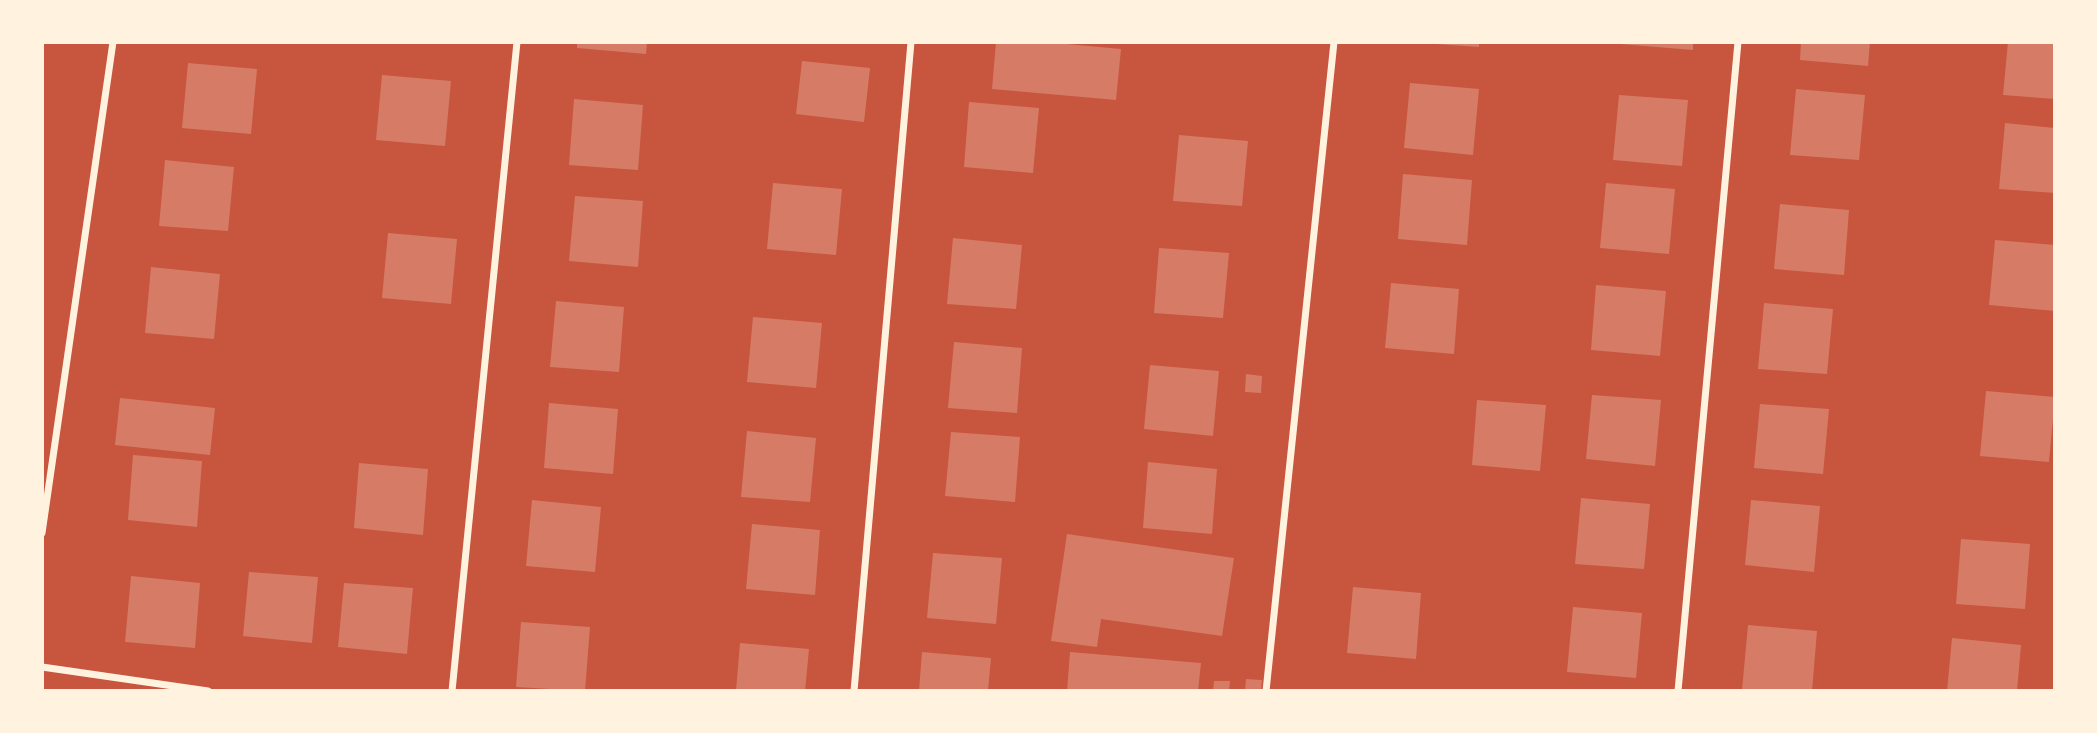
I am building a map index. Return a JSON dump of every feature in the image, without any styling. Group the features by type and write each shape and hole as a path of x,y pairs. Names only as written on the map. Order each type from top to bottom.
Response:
{"street":[{"path":"42,533 113,42"},
{"path":"452,691 517,42"},
{"path":"854,691 911,42"},
{"path":"1266,691 1334,42"},
{"path":"1678,691 1738,42"},
{"path":"42,667 208,691"}],"building":[{"path":"577,42 647,42 646,54 577,48"},
{"path":"996,42 1045,42 1121,49 1116,100 992,89"},
{"path":"1479,42 1479,47 1436,44"},
{"path":"1693,42 1693,50 1620,44"},
{"path":"1801,42 1870,42 1868,66 1800,60"},
{"path":"2008,42 2055,42 2055,99 2003,95"},
{"path":"802,61 870,68 864,122 796,114"},
{"path":"188,63 257,69 251,134 182,128"},
{"path":"382,75 451,81 445,146 376,140"},
{"path":"1410,83 1479,89 1473,155 1404,148"},
{"path":"1796,89 1865,95 1859,160 1790,155"},
{"path":"1619,95 1688,100 1682,166 1613,160"},
{"path":"574,99 643,105 638,170 569,165"},
{"path":"969,102 1039,108 1033,173 964,167"},
{"path":"2005,123 2055,128 2055,193 1999,189"},
{"path":"1179,135 1248,141 1242,206 1173,201"},
{"path":"165,160 234,167 228,231 159,226"},
{"path":"1403,174 1472,180 1467,245 1398,239"},
{"path":"773,183 842,189 836,255 767,249"},
{"path":"1606,183 1675,189 1669,254 1600,248"},
{"path":"575,196 643,201 638,267 569,261"},
{"path":"1780,204 1849,210 1844,275 1774,269"},
{"path":"388,233 457,239 451,304 382,298"},
{"path":"953,238 1022,245 1016,309 947,304"},
{"path":"1995,240 2055,245 2055,311 1989,305"},
{"path":"1159,248 1229,253 1223,318 1154,313"},
{"path":"151,267 220,274 214,339 145,333"},
{"path":"1391,283 1459,289 1454,354 1385,348"},
{"path":"1596,285 1666,291 1660,356 1591,350"},
{"path":"556,301 624,307 619,372 550,367"},
{"path":"1764,303 1833,309 1827,374 1758,369"},
{"path":"753,317 822,323 816,388 747,382"},
{"path":"954,342 1022,348 1017,413 948,408"},
{"path":"1150,365 1219,371 1213,436 1144,429"},
{"path":"1246,374 1262,376 1261,393 1245,392"},
{"path":"1986,391 2055,397 2049,462 1980,456"},
{"path":"1592,395 1661,400 1655,466 1586,459"},
{"path":"120,398 215,408 210,455 115,445"},
{"path":"1477,400 1546,405 1540,471 1472,465"},
{"path":"549,403 618,409 613,474 544,468"},
{"path":"1760,404 1829,409 1823,474 1754,468"},
{"path":"747,431 816,438 810,502 741,497"},
{"path":"951,432 1020,437 1015,502 945,496"},
{"path":"133,455 202,461 197,527 128,520"},
{"path":"1148,462 1217,469 1212,534 1143,528"},
{"path":"359,463 428,469 423,535 354,528"},
{"path":"1581,498 1650,504 1644,569 1575,564"},
{"path":"532,500 601,507 595,572 526,566"},
{"path":"1751,500 1820,506 1814,572 1745,565"},
{"path":"752,524 820,530 815,595 746,589"},
{"path":"1067,534 1234,558 1222,636 1101,619 1097,647 1051,641"},
{"path":"1961,539 2030,544 2025,609 1956,604"},
{"path":"933,553 1002,558 996,624 927,618"},
{"path":"249,572 318,577 312,643 243,636"},
{"path":"131,576 200,583 195,648 125,642"},
{"path":"344,583 413,588 407,654 338,647"},
{"path":"1353,587 1421,593 1416,659 1347,653"},
{"path":"1573,607 1642,613 1636,678 1567,672"},
{"path":"521,622 590,627 585,691 516,687"},
{"path":"1748,625 1817,631 1812,691 1742,690"},
{"path":"1952,638 2021,645 2017,691 1947,691"},
{"path":"740,643 809,649 805,691 736,691"},
{"path":"922,652 991,658 988,691 919,691"},
{"path":"1070,652 1201,663 1198,691 1067,691"},
{"path":"1246,679 1262,680 1261,691 1245,691"},
{"path":"1214,681 1230,681 1229,691 1213,691"}]}
